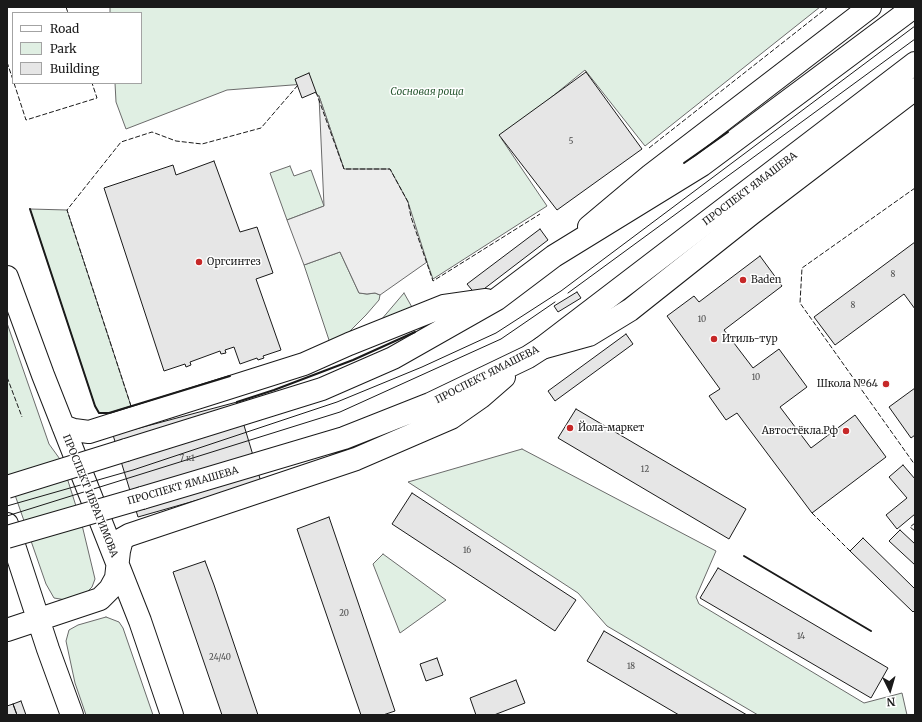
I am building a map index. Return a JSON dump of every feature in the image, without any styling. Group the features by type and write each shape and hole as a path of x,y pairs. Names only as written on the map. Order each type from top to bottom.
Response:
{"main road":[{"path":"7,487 322,389 393,358 497,299 554,256 650,175 870,7"},
{"path":"554,256 702,165 914,7"},
{"name":"ПРОСПЕКТ ЯМАШЕВА","path":"7,537 344,438 430,404 535,352 915,63"},
{"path":"7,630 100,599 110,589 116,578 122,539 129,535 356,458 451,418 481,397 535,352 589,335 630,310 750,214 915,89"},
{"name":"ПРОСПЕКТ ИБРАГИМОВА","path":"7,277 63,426 140,621 172,715"},
{"path":"63,426 74,430 89,432 304,364 349,344 444,306 497,299"},
{"path":"7,524 38,620 72,715"}],"green space":[{"name":"Сосновая роща","path":"110,7 820,7 645,146 585,70 501,138 547,206 433,279 411,217 344,169 319,96 305,84 227,90 126,129 116,102 115,84 142,84 142,12 110,12"},
{"path":"290,166 294,176 311,170 324,206 287,220 270,173"},
{"path":"30,209 67,210 131,406 109,413 99,413 95,406"},
{"path":"340,252 359,293 375,293 380,295 379,300 366,315 346,335 331,346 304,265"},
{"path":"404,293 413,309 375,327"},
{"path":"7,323 49,444 62,462 82,525 95,579 92,587 86,593 66,600 54,598 46,584 7,472"},
{"path":"522,449 716,551 696,597 699,604 864,703 902,693 907,715 758,715 607,626 578,593 408,482"},
{"path":"383,554 446,600 400,633 373,564"},
{"path":"106,617 119,622 123,628 153,715 86,715 75,683 66,641 69,630 78,625"}],"shaded area":[{"path":"319,96 344,169 390,169 408,202 427,262 380,295 375,293 359,293 340,252 304,265 287,220 324,206"}],"building":[{"path":"586,72 642,149 557,210 499,135"},
{"path":"309,73 316,92 302,98 295,79"},
{"name":"Оргсинтез","path":"214,161 240,232 257,227 273,273 256,279 281,350 263,356 264,358 258,360 257,358 240,364 234,347 225,350 226,353 221,354 220,351 190,362 191,365 186,367 185,364 164,371 104,188 173,165 176,175"},
{"path":"540,229 548,240 476,295 467,284"},
{"path":"915,242 915,309 904,294 835,345 814,317"},
{"path":"760,256 782,286 724,330 753,368 779,349 807,387 780,407 811,448 855,415 886,457 812,513 737,413 726,420 709,396 720,389 667,316 694,296 699,302"},
{"path":"577,292 581,298 558,312 554,306"},
{"path":"626,334 633,344 555,401 548,391"},
{"path":"915,388 915,435 911,438 889,407"},
{"path":"237,402 261,482 138,517 113,435"},
{"path":"576,409 746,509 729,539 558,438"},
{"path":"903,465 915,479 915,514 897,529 886,515 907,498 889,477"},
{"path":"412,493 576,600 555,631 392,524"},
{"path":"329,517 395,711 383,715 361,715 297,529"},
{"path":"900,530 915,544 915,565 889,541"},
{"path":"863,538 915,589 915,610 913,612 850,551"},
{"path":"205,561 258,715 222,715 173,572"},
{"path":"718,568 888,668 871,698 700,598"},
{"path":"604,631 747,715 679,715 587,661"},
{"path":"437,658 443,675 426,681 420,664"},
{"path":"516,680 525,703 494,715 476,715 470,698"},
{"path":"21,701 26,715 17,715 13,704"},
{"path":"13,704 17,715 7,715 7,706"}],"tram line":[{"path":"7,506 133,470 337,402 422,367 496,333 561,291 915,26"},
{"path":"568,293 915,39"},
{"path":"7,516 340,412 501,339 555,302"}],"fence":[{"path":"66,7 68,12"},
{"path":"649,148 828,7"},
{"path":"7,62 12,77"},
{"path":"14,84 26,120 97,98 92,84"},
{"path":"131,406 67,210 121,142 152,132 176,141 202,144 261,128 298,85"},
{"path":"316,92 344,169 390,169 408,202 411,217 433,281 540,214"},
{"path":"915,188 802,268 800,303 915,465"},
{"path":"7,377 22,417"},
{"path":"812,513 850,551"},
{"path":"915,523 910,527 915,531"}],"wall":[{"path":"684,163 728,132"},
{"path":"30,209 95,406 99,413 109,413 230,376"},
{"path":"237,402 274,390 353,360 415,332"},
{"path":"744,556 871,631"}],"place":[{"name":"Оргсинтез","path":"199,262"},
{"name":"Baden","path":"743,280"},
{"name":"Итиль-тур","path":"714,339"},
{"name":"Школа №64","path":"886,384"},
{"name":"Йола-маркет","path":"570,428"},
{"name":"Автостёкла.Рф","path":"846,431"}]}
